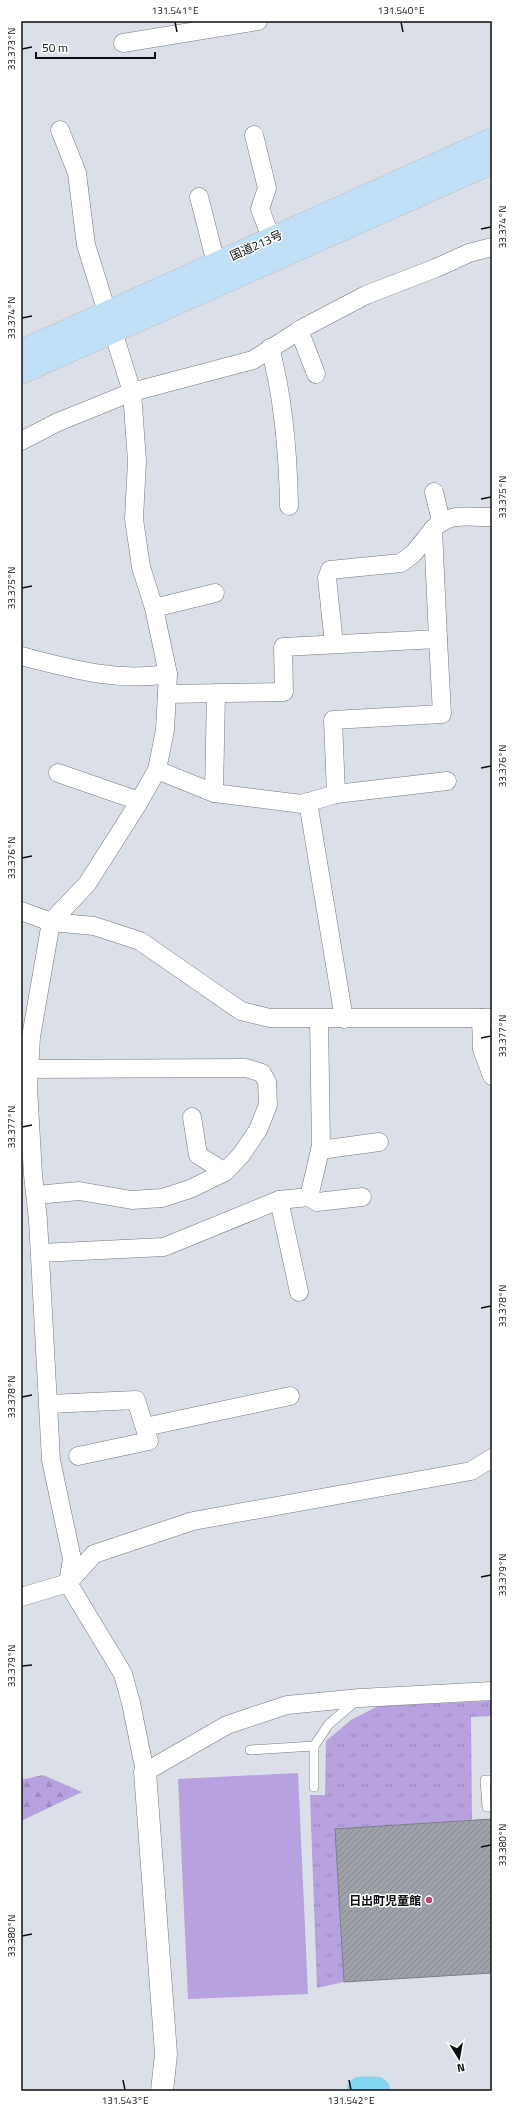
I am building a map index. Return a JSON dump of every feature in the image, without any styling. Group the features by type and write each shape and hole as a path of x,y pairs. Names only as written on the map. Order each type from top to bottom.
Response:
{"highway":[{"name":"国道213号","path":"21,351 492,139"},
{"name":"国道213号","path":"21,373 492,163"}],"street":[{"path":"123,43 258,21"},
{"path":"60,130 77,173 86,245 132,392 137,461 134,519 141,567 154,608 168,674 165,730 157,770 87,884 51,922 38,988 29,1069 27,1176 36,1194 51,1460 72,1559 68,1583 123,1674 132,1703 145,1772 166,2054 162,2091"},
{"path":"254,135 267,188 260,209 271,238"},
{"path":"199,197 216,263"},
{"path":"21,441 58,422 132,392 253,360 299,330 366,295 436,268 469,253 492,247"},
{"path":"299,330 316,374"},
{"path":"270,348 279,380 288,472 289,506"},
{"path":"336,794 333,720 442,714 438,639 437,525 434,492"},
{"path":"334,644 327,578 330,570 401,563 414,553 437,525 452,516 492,517"},
{"path":"154,608 215,593"},
{"path":"167,694 284,692 283,647 438,639"},
{"path":"21,656 111,677 143,678 168,674"},
{"path":"214,793 216,693"},
{"path":"157,770 214,793 302,804 336,794 447,782"},
{"path":"58,774 139,801"},
{"path":"308,802 344,1019"},
{"path":"21,911 51,922 94,926 140,941 242,1011 270,1018 487,1018 482,1049 492,1076"},
{"path":"309,1197 320,1150 319,1019"},
{"path":"29,1069 246,1068 262,1073 267,1082 268,1105 258,1130 240,1155 225,1172 190,1189 162,1198 132,1200 79,1191 36,1194"},
{"path":"192,1117 198,1155 225,1172"},
{"path":"320,1150 379,1142"},
{"path":"40,1253 164,1247 279,1200 309,1197 317,1202 362,1197"},
{"path":"279,1200 299,1292"},
{"path":"145,1427 290,1396"},
{"path":"49,1404 136,1400 149,1441 78,1456"},
{"path":"21,1598 68,1583 94,1554 193,1521 471,1471 492,1458"},
{"path":"145,1772 227,1725 287,1705 360,1698 492,1691"}],"lane":[{"path":"314,1787 314,1746 329,1724 360,1698"},
{"path":"250,1750 314,1746"},
{"path":"492,1780 485,1780 487,1807 492,1807"}],"green space":[{"path":"492,1701 492,1716 471,1717 472,1820 335,1829 344,1982 317,1988 310,1795 325,1795 326,1741 351,1720 378,1706"},
{"path":"298,1773 308,1994 188,1999 178,1779"},
{"path":"43,1775 82,1792 21,1821 21,1780"}],"building":[{"name":"日出町児童館","path":"492,1819 492,1973 344,1982 335,1829"}],"waterway":[{"path":"361,2091 376,2091"}],"place":[{"name":"日出町児童館","path":"429,1900"}]}
